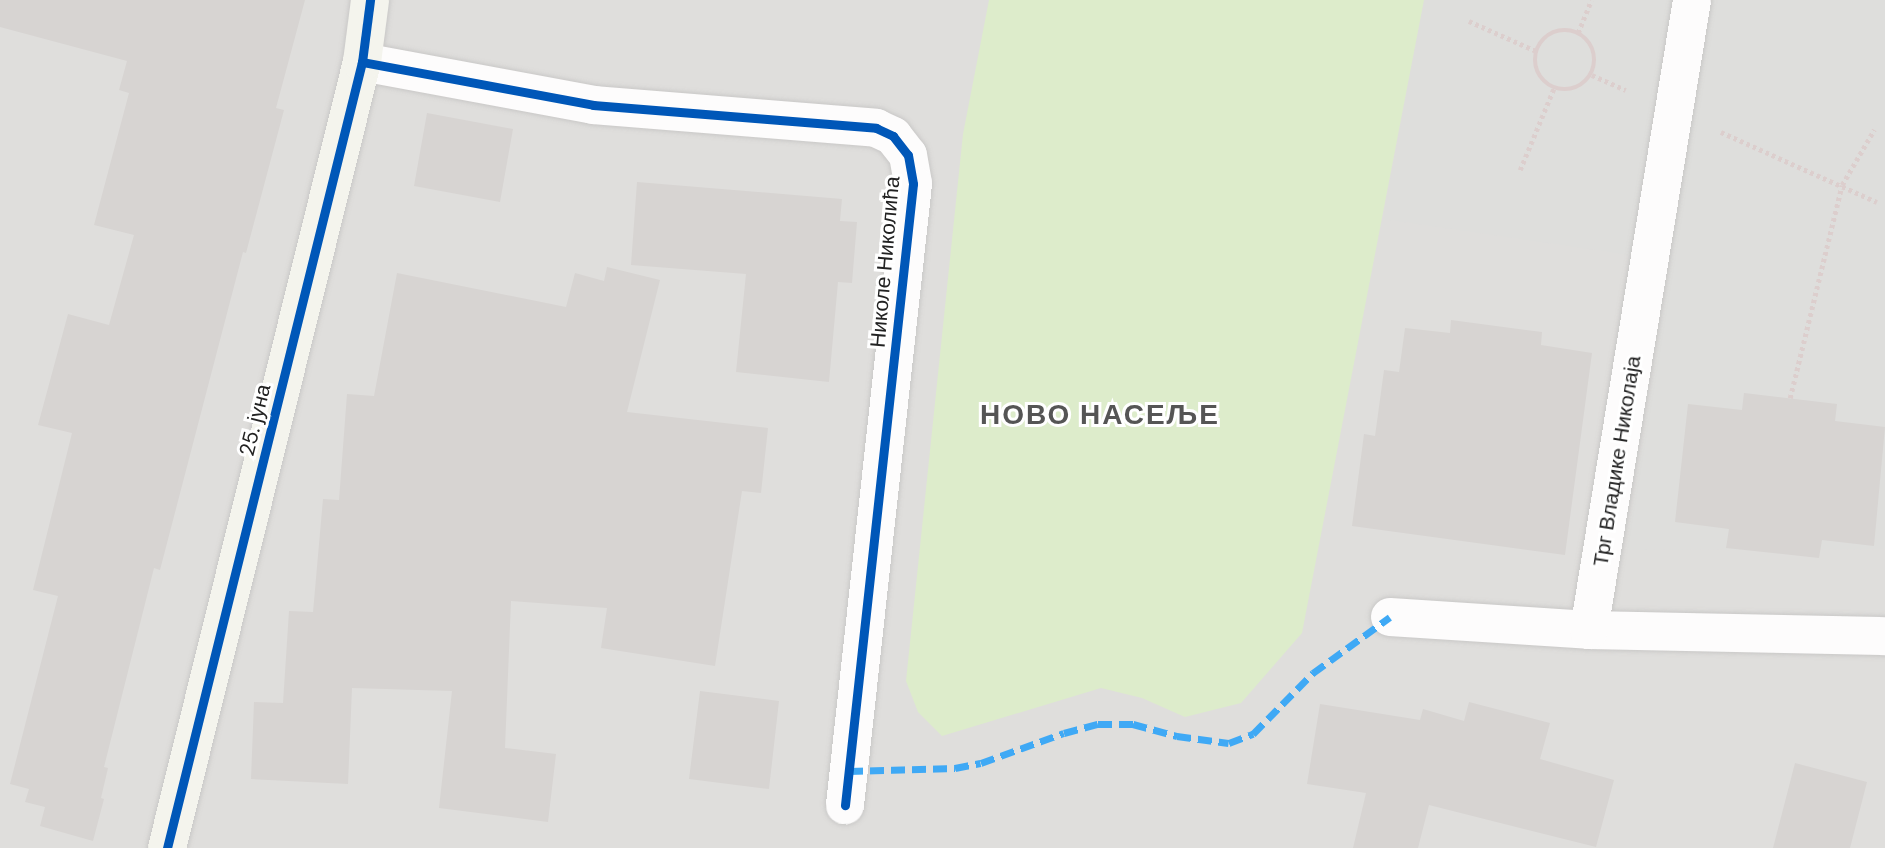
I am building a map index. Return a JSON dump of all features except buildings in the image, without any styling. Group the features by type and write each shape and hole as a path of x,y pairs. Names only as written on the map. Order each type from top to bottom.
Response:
{"street":[{"name":"25. јуна","path":"167,848 362,62 370,0"},
{"name":"Трг Владике Николаја","path":"1589,630 1692,0"},
{"name":"Николе Николића","path":"362,62 593,105 876,128 892,136 908,155 913,184 845,805"},
{"path":"1391,617 1589,630 1885,636"}],"path":[{"path":"1578,33 1591,0"},
{"path":"1469,21 1536,51"},
{"path":"1555,32 1578,33 1590,43 1594,52 1596,61 1592,75 1581,87 1571,90 1554,88 1538,73 1536,51 1546,37 1555,32"},
{"path":"1520,170 1554,88"},
{"path":"1790,398 1842,185 1874,130"},
{"path":"1842,185 1877,202"}],"shaded area":[{"path":"0,0 1885,0 1885,848 0,848"},
{"path":"1424,0 1885,0 1885,549 1626,550 1671,261 1383,219"}],"green space":[{"path":"989,0 1424,0 1302,633 1241,703 1185,717 1142,698 1101,688 942,736 918,712 906,681 963,134"}],"marked path":[{"path":"849,771 955,768 981,763 1064,733 1098,724 1133,724 1177,736 1229,743 1253,734 1313,673 1390,617"}],"cycle path":[{"path":"167,848 362,62 370,0"},
{"path":"362,62 593,105 876,128 893,136 908,155 913,184 845,805"}],"district":[{"name":"НОВО НАСЕЉЕ","path":"1100,415"}]}
